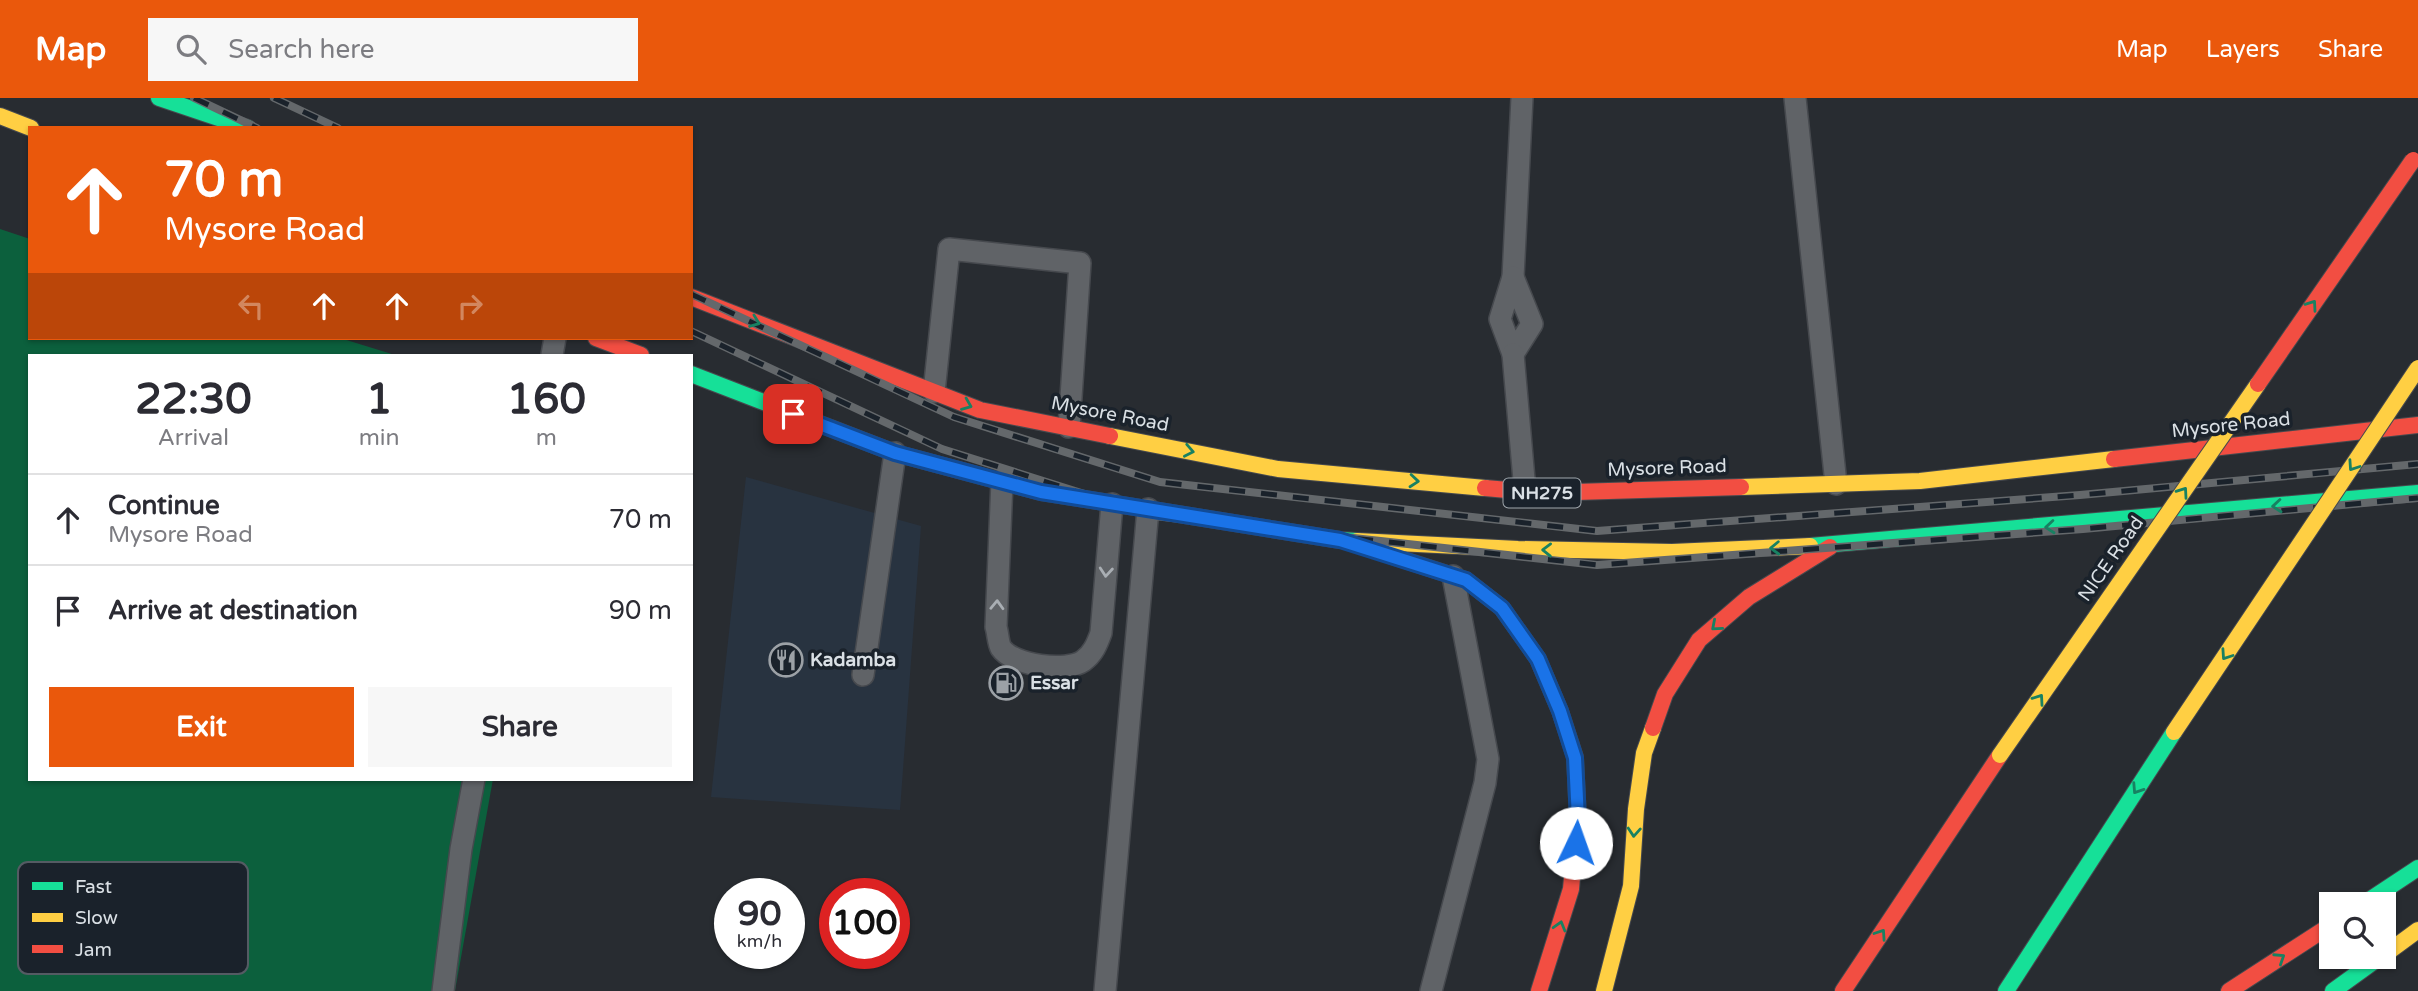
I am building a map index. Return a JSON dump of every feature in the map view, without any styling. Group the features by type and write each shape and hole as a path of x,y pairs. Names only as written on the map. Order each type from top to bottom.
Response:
{"highway":[{"path":"159,98 242,126"},
{"path":"0,116 28,127"},
{"name":"NICE Road","path":"1843,991 2000,755 2415,157"},
{"name":"Mysore Road","path":"693,298 980,410 1278,469 1542,493 1920,481 2418,425"},
{"path":"601,340 638,354"},
{"path":"2006,991 2174,732 2418,369"},
{"path":"693,375 895,453 1041,492 1340,540 1518,549 1672,552 1832,545 2418,493"},
{"path":"1340,540 1466,580 1502,608 1538,659 1560,711 1575,758 1578,819 1571,889 1539,991"},
{"path":"1604,991 1631,886 1636,809 1644,753 1665,694 1699,640 1749,597 1832,545"},
{"path":"2382,892 2418,868"},
{"path":"2396,946 2418,930"},
{"path":"2229,991 2319,933"},
{"path":"2333,991 2364,969"}],"lane":[{"path":"1522,98 1513,277 1500,319 1513,354 1525,491"},
{"path":"1795,98 1836,484"},
{"path":"934,391 949,249 1080,264 1069,427"},
{"path":"863,675 895,453"},
{"path":"1002,481 996,626 1000,647 1013,659 1070,667 1084,660 1095,649 1101,634 1112,503"},
{"path":"1105,991 1147,509"},
{"path":"1431,991 1485,783 1488,759 1453,576"},
{"path":"443,991 461,849 474,781"}],"shaded area":[{"path":"746,477 921,526 900,810 711,797"}],"green space":[{"path":"0,229 28,238 28,340 346,340 392,354 28,354 28,781 493,781 455,991 0,991"}],"railway":[{"path":"194,98 253,126"},
{"path":"274,98 334,126"},
{"path":"693,295 954,417 1160,482 1597,531 2080,495 2418,464"},
{"path":"693,332 942,449 1154,516 1597,565 2083,529 2418,498"}],"traffic: fast":[{"path":"159,98 242,126"},
{"path":"693,375 895,453 1041,492 1357,541"},
{"path":"1810,546 2418,493"},
{"path":"2006,991 2174,732"},
{"path":"2382,892 2418,868"},
{"path":"2333,991 2363,969"}],"traffic: slow":[{"path":"0,116 28,127"},
{"path":"2174,732 2418,368"},
{"path":"2000,755 2258,384"},
{"path":"1110,436 1278,469 1485,488"},
{"path":"1741,487 1920,481 2114,459"},
{"path":"1357,541 1518,549 1672,552 1810,546"},
{"path":"1392,556 1466,580 1502,608 1538,659 1560,711 1575,757 1578,819 1574,855"},
{"path":"1604,991 1631,886 1636,809 1644,753 1653,728"},
{"path":"2396,946 2418,930"}],"traffic: jam":[{"path":"2258,384 2413,160"},
{"path":"693,298 980,410 1110,436"},
{"path":"601,340 638,354"},
{"path":"2114,459 2418,425"},
{"path":"1485,488 1542,493 1741,487"},
{"path":"1653,728 1665,694 1699,640 1749,597 1830,547"},
{"path":"1843,991 2000,755"},
{"path":"1539,991 1571,889 1574,855"},
{"path":"2229,991 2319,933"}],"place":[{"name":"Kadamba","path":"786,660"},
{"name":"Essar","path":"1006,683"}],"route":[{"path":"793,414 895,453 1041,492 1340,540 1466,580 1502,608 1538,659 1560,711 1575,758 1578,819 1576,843"}]}
